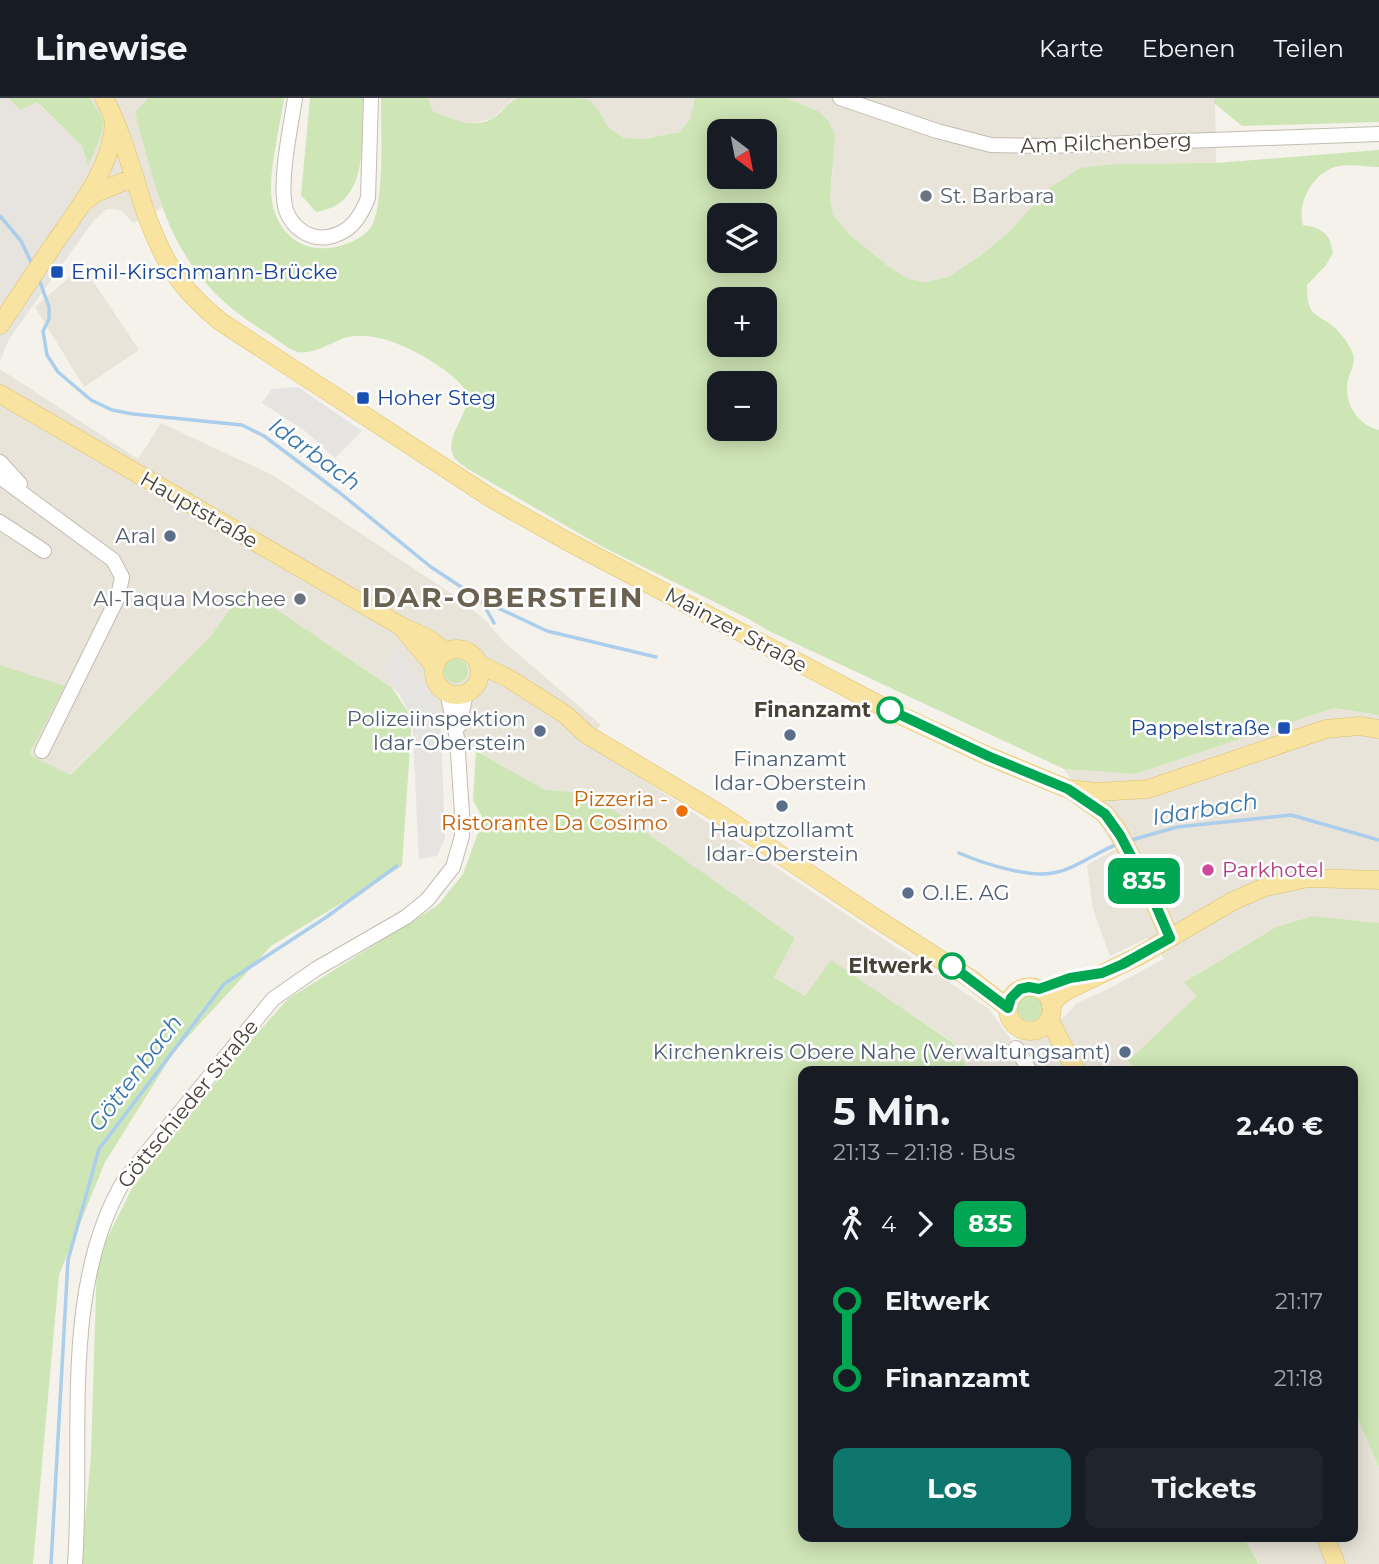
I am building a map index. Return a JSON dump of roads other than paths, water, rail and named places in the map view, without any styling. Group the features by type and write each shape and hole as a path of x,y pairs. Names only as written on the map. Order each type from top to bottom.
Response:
{"main road":[{"name":"Mainzer Straße","path":"104,98 114,119 156,239 178,278 211,314 271,356 494,500 565,540 900,715 1068,789 1097,792 1148,789 1326,729 1359,726 1379,729"},
{"path":"0,325 99,174 113,138 114,119"},
{"path":"78,209 98,192 135,177 131,172 119,167 99,174"},
{"name":"Hauptstraße","path":"0,394 399,625 429,639 446,652"},
{"name":"Hauptstraße","path":"399,625 435,667"},
{"path":"471,688 480,674 474,657 457,649 440,657 435,667 437,682 447,692 458,695 471,688 493,683 528,692"},
{"path":"478,664 508,678 566,715 586,734 718,813 971,979 1008,1008"},
{"path":"1068,789 1105,814 1151,894 1170,938"},
{"path":"1105,814 1148,789"},
{"path":"1020,989 1011,998 1008,1008 1010,1017 1015,1025 1024,1030 1033,1030 1042,1026 1063,994 1123,964 1233,901 1265,887 1308,878 1379,880"},
{"path":"1039,989 1070,978 1102,973"},
{"path":"971,979 1002,988 1039,989 1046,995 1050,1013 1073,1066"},
{"path":"1033,1030 1070,1066"},
{"path":"1327,1542 1336,1564"}],"street":[{"path":"295,98 287,158 286,211 297,228 321,238 339,235 352,226 362,213 368,198 371,98"},
{"name":"Am Rilchenberg","path":"840,98 937,131 991,145 1060,146 1379,134"},
{"path":"0,462 27,495"},
{"path":"0,477 113,560 122,577 118,597 42,751"},
{"path":"0,522 44,551"},
{"name":"Göttschieder Straße","path":"457,738 471,688"},
{"name":"Göttschieder Straße","path":"75,1564 78,1518 78,1370 90,1270 102,1226 113,1200 125,1179 273,999 316,969 406,917 427,900 453,867 462,836 457,738 447,692"},
{"path":"1016,1048 1027,1066"}],"waterway":[{"name":"Idarbach","path":"0,216 21,241 33,266"},
{"name":"Idarbach","path":"39,279 49,307 49,319 43,331 47,355 58,372 91,400 112,410 133,414 242,425 264,436 431,567 481,600 547,631 656,657"},
{"name":"Göttenbach","path":"481,600 494,623"},
{"name":"Idarbach","path":"1128,841 1177,827 1291,815 1379,840"},
{"name":"Idarbach","path":"959,853 1005,869 1043,874 1070,868 1118,844"},
{"name":"Göttenbach","path":"51,1564 68,1260 99,1149 224,984 325,918 397,866"}],"place":[{"name":"St. Barbara","path":"926,196"},
{"name":"Emil-Kirschmann-Brücke","path":"57,272"},
{"name":"Hoher Steg","path":"363,398"},
{"name":"Aral","path":"170,536"},
{"name":"Al-Taqua Moschee","path":"300,599"},
{"name":"Finanzamt","path":"890,710"},
{"name":"Pappelstraße","path":"1284,728"},
{"name":"Polizeiinspektion Idar-Oberstein","path":"540,731"},
{"name":"Finanzamt Idar-Oberstein","path":"790,735"},
{"name":"Hauptzollamt Idar-Oberstein","path":"782,806"},
{"name":"Pizzeria - Ristorante Da Cosimo","path":"682,811"},
{"name":"Parkhotel","path":"1208,870"},
{"name":"O.I.E. AG","path":"908,893"},
{"name":"Eltwerk","path":"952,966"},
{"name":"Kirchenkreis Obere Nahe (Verwaltungsamt)","path":"1125,1052"}],"district":[{"name":"IDAR-OBERSTEIN","path":"503,597"}]}
